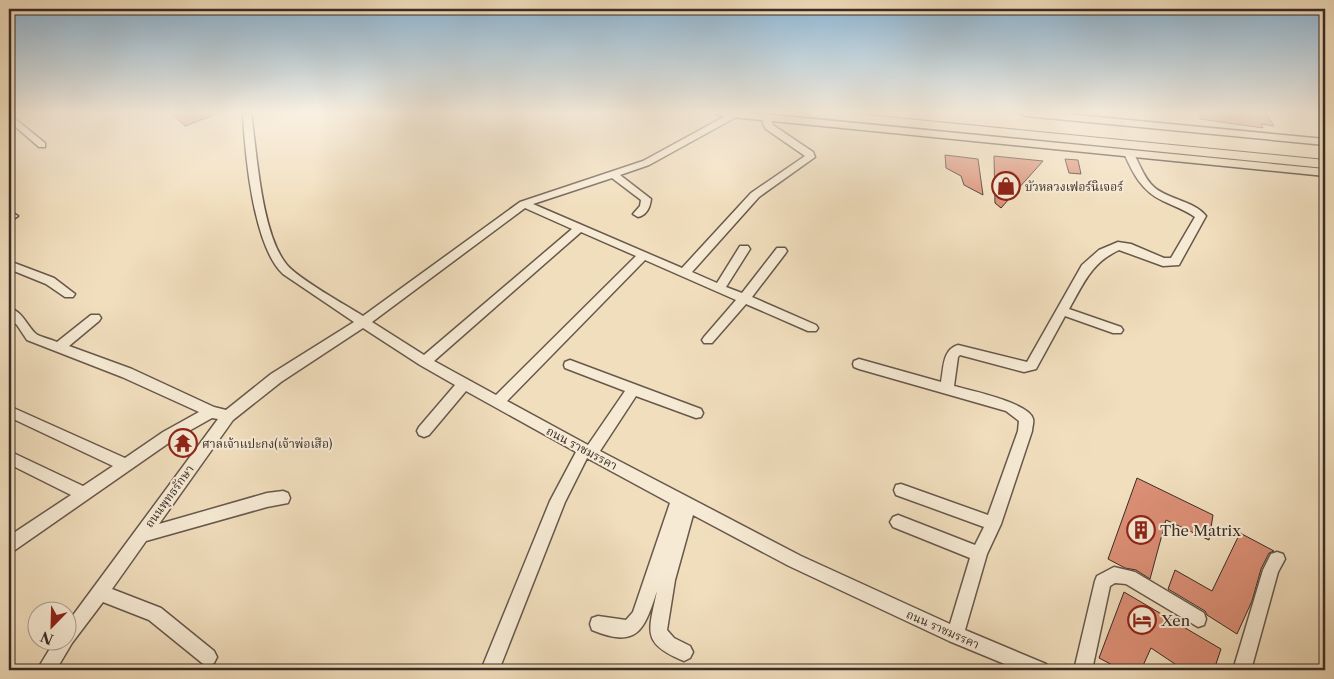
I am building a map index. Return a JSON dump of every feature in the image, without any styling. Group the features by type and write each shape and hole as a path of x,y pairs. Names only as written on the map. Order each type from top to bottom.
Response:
{"highway":[{"path":"1130,145 1325,164"},
{"path":"1248,145 1325,152"}],"main road":[{"path":"1044,145 1325,172"}],"street":[{"name":"ถนน ราชมรรคา","path":"252,145 261,216 273,251 282,267 299,280 425,362 588,452 794,561 955,635 1040,670"},
{"name":"ถนนพุทธรักษา","path":"78,622 228,416 276,378 363,322 524,204 646,163 679,145"},
{"path":"684,274 755,195 810,157 810,154 796,145"},
{"path":"947,388 952,355 956,351 1024,367 1031,366 1086,268 1103,253 1118,246 1127,247 1163,262 1175,262 1201,216 1146,187 1130,153"},
{"path":"613,174 646,199 645,207 638,214"},
{"path":"524,204 812,328"},
{"path":"425,362 579,228"},
{"path":"719,289 744,249"},
{"path":"708,340 744,299 781,251"},
{"path":"498,402 643,256"},
{"path":"9,265 50,281 69,294"},
{"path":"1063,311 1117,330"},
{"path":"9,312 21,322 30,337 127,373 211,412 228,416"},
{"path":"58,348 95,318"},
{"path":"859,364 1010,407 1026,419 1025,431 993,524 979,554 955,635"},
{"path":"570,366 696,413"},
{"path":"424,431 464,384"},
{"path":"490,670 558,501 588,452 633,390"},
{"path":"9,411 126,465"},
{"path":"9,545 168,436 211,412"},
{"path":"11,461 84,494"},
{"path":"901,490 993,524"},
{"path":"140,536 267,500 283,498"},
{"path":"598,624 626,629 634,626 640,617 684,502"},
{"path":"684,502 658,631 660,638 665,643 684,652"},
{"path":"898,522 979,554"},
{"path":"1242,670 1271,570 1277,559"},
{"path":"1083,670 1103,581 1114,575 1129,577 1198,619"},
{"path":"99,592 155,614 208,657"},
{"path":"46,670 58,652"}],"building":[{"path":"945,155 978,159 983,195 964,185 961,176 946,168"},
{"name":"บัวหลวงเฟอร์นิเจอร์","path":"994,156 1043,161 1001,208 995,203"},
{"path":"1065,159 1078,160 1081,174 1069,173"},
{"name":"The Matrix","path":"1137,478 1213,515 1209,540 1166,520 1150,579 1136,570 1125,568 1108,559"},
{"name":"The Matrix","path":"1240,533 1274,551 1269,553 1261,569 1252,601 1237,634 1207,615 1205,611 1168,589 1175,570 1212,591"},
{"name":"Xen","path":"1124,592 1221,649 1214,670 1172,670 1175,664 1151,648 1141,670 1122,670 1099,658"}],"place":[{"name":"บัวหลวงเฟอร์นิเจอร์","path":"1006,186"},
{"name":"ศาลเจ้าแปะกง(เจ้าพ่อเสือ)","path":"183,443"},
{"name":"The Matrix","path":"1141,530"},
{"name":"Xen","path":"1142,620"}]}
